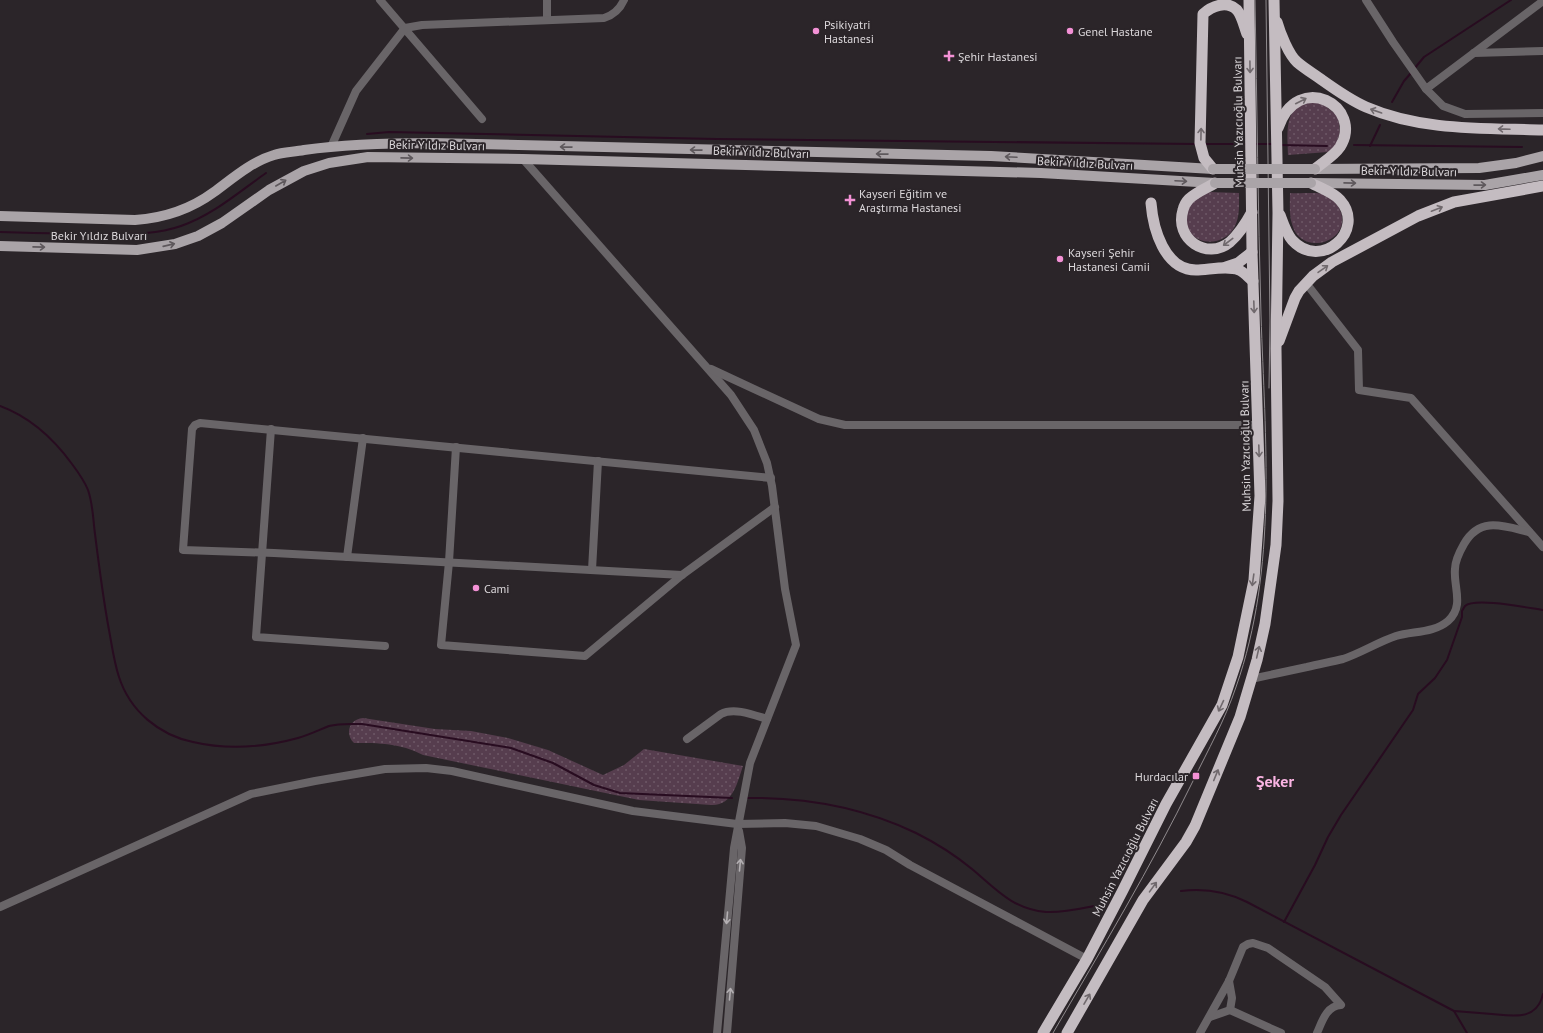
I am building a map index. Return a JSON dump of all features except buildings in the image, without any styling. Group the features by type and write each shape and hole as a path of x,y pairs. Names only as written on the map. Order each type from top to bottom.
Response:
{"highway":[{"name":"Muhsin Yazıcıoğlu Bulvarı","path":"1043,1033 1087,959 1166,804 1222,705 1238,657 1254,580 1260,496 1252,252 1249,0"},
{"path":"1213,169 1204,158 1200,143 1204,14 1214,5 1229,4 1237,9 1249,38"},
{"path":"1067,1033 1143,900 1186,842 1195,826 1240,717 1265,624 1276,545 1278,501 1276,349 1278,130 1274,4"},
{"path":"1274,4 1278,27 1296,61 1338,92 1366,107 1395,117 1420,123 1484,128 1543,130"},
{"path":"1278,130 1282,119 1290,109 1298,101 1305,98 1322,99 1330,102 1337,109 1342,116 1344,124 1345,133 1343,141 1334,154 1315,169"},
{"path":"1215,183 1188,199 1184,207 1181,217 1182,227 1184,234 1191,242 1207,248 1216,248 1226,245 1242,229 1252,212"},
{"path":"1278,213 1289,235 1301,247 1320,251 1329,249 1339,242 1345,234 1348,221 1344,204 1337,197 1311,183"},
{"path":"1276,349 1295,298 1306,283 1332,262 1418,216 1454,202 1543,186"},
{"path":"1151,203 1152,219 1157,235 1166,253 1173,261 1183,268 1192,270 1224,268 1239,270 1253,281"},
{"path":"1224,268 1238,263 1252,252"}],"main road":[{"name":"Bekir Yıldız Bulvarı","path":"0,216 135,220 155,218 195,204 256,162 274,154 331,147 374,144 432,143 721,151 991,156 1213,169 1479,168 1516,163 1543,156"},
{"name":"Bekir Yıldız Bulvarı","path":"0,246 137,250 175,244 198,236 222,223 270,190 292,177 316,167 342,160 368,157 523,159 1041,173 1215,183 1485,185 1543,175"}],"street":[{"path":"380,0 482,119"},
{"path":"547,0 547,20"},
{"path":"331,147 356,91 405,28 422,25 604,18 615,13 624,0"},
{"path":"1366,0 1426,89 1443,106 1465,114 1543,113"},
{"path":"1426,89 1543,1"},
{"path":"1473,53 1543,51"},
{"path":"523,159 731,395 754,430 764,452 771,478 785,589 796,645 750,763 737,824 717,1033"},
{"path":"1306,283 1358,350 1359,390 1411,398 1543,547"},
{"path":"707,367 819,419 845,425 1258,425"},
{"path":"682,575 261,552 183,550 191,432 195,425 200,423 771,478"},
{"path":"271,429 256,637 385,646"},
{"path":"347,557 363,438"},
{"path":"456,447 449,562 440,645 585,656 682,575 775,507"},
{"path":"592,570 598,461"},
{"path":"1251,679 1333,662 1389,639 1431,630 1441,626 1449,620 1455,610 1458,596 1455,564 1470,534 1487,525 1529,532"},
{"path":"686,739 727,711 734,711 767,718"},
{"path":"0,907 251,794 385,769 412,767 439,769 633,810 737,824 785,823 800,824 831,830 860,839 886,850 910,865 1087,959"},
{"path":"727,1033 742,848 737,824"},
{"path":"1200,1033 1229,981 1243,947 1250,943 1256,943 1268,948 1319,983 1331,992 1341,1004 1333,1006 1328,1011 1317,1033"},
{"path":"1229,981 1232,998 1230,1010"},
{"path":"1210,1016 1230,1010 1281,1033"}],"shaded area":[{"path":"1319,101 1338,116 1340,132 1336,145 1328,152 1288,155 1287,136 1291,116 1298,106"},
{"path":"1209,192 1239,193 1239,206 1237,222 1229,234 1222,239 1205,241 1197,238 1191,233 1187,226 1186,216 1192,201"},
{"path":"1290,193 1324,194 1334,201 1338,206 1342,218 1341,228 1335,236 1326,241 1316,243 1306,241 1297,235 1291,220"},
{"path":"363,718 435,729 471,731 508,738 548,750 603,775 624,765 644,749 743,766 733,792 724,802 718,804 711,805 639,800 423,755 398,746 354,743 349,735 350,727 355,721"}],"waterway":[{"path":"1414,69 1424,57 1511,0"},
{"path":"1392,102 1404,81 1411,73"},
{"path":"1370,146 1380,125"},
{"path":"367,134 389,132 716,139 1196,144"},
{"path":"1204,144 1248,144"},
{"path":"1254,144 1274,144"},
{"path":"1280,145 1327,146"},
{"path":"1354,145 1522,147"},
{"path":"0,232 118,234 164,231 181,226 204,216 266,173"},
{"path":"0,406 31,422 49,437 65,454 85,483 93,512 105,606 113,654 119,677 130,701 138,711 147,720 169,734 193,742 232,747 272,744 302,737 333,725 362,724 511,748 553,763 594,785 620,793 732,798"},
{"path":"1284,922 1341,815 1413,710 1418,694 1435,678 1447,660 1462,617 1462,611 1465,606 1479,603 1490,603 1543,610"},
{"path":"745,798 789,799 832,805 875,816 896,824 916,833 945,850 966,864 1005,897 1023,907 1046,912 1058,912 1094,906"},
{"path":"1181,891 1206,890 1239,898 1454,1011 1467,1033"},
{"path":"1454,1011 1508,1016 1523,1015 1530,1013 1535,1009 1540,1003 1543,994"}],"tram line":[{"path":"1053,1033 1160,845 1216,735 1236,687 1249,642 1258,596 1266,503 1266,456 1260,276 1255,0"},
{"path":"1266,0 1270,321 1269,388"}],"place":[{"name":"Psikiyatri Hastanesi","path":"816,31"},
{"name":"Genel Hastane","path":"1070,31"},
{"name":"Şehir Hastanesi","path":"949,56"},
{"name":"Kayseri Eğitim ve Araştırma Hastanesi","path":"850,200"},
{"name":"Kayseri Şehir Hastanesi Camii","path":"1060,259"},
{"name":"Cami","path":"476,588"},
{"name":"Hurdacılar","path":"1196,776"}],"district":[{"name":"Şeker","path":"1275,781"}]}
